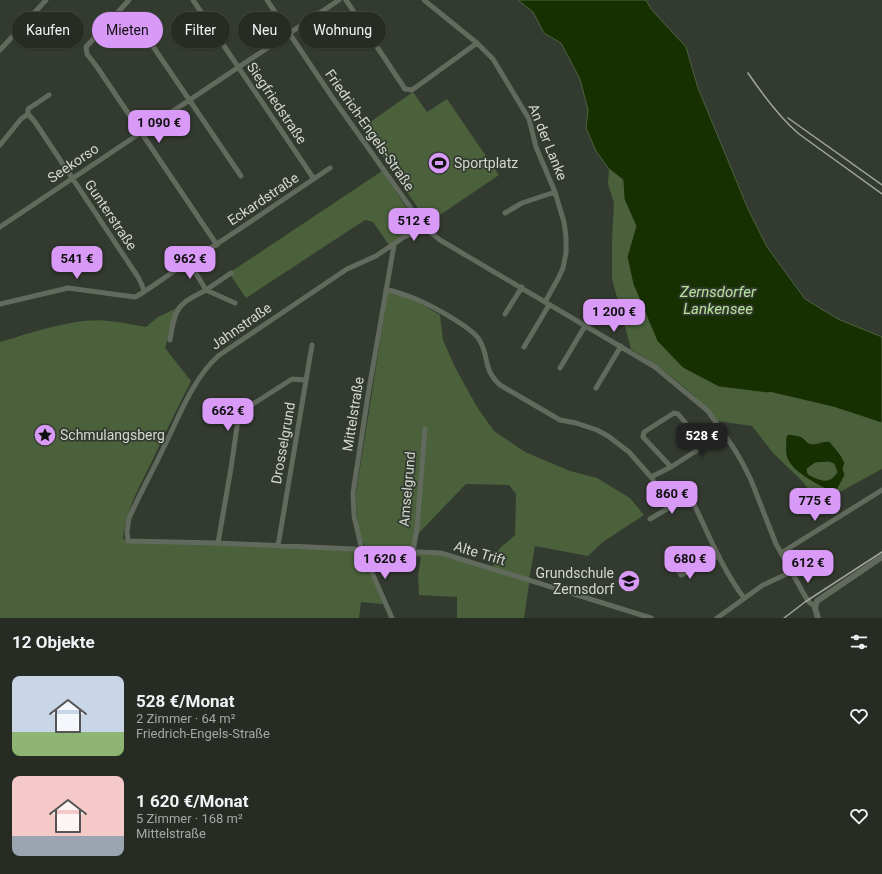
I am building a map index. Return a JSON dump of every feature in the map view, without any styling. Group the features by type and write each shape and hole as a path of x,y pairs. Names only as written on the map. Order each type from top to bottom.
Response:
{"street":[{"path":"0,50 46,0"},
{"path":"130,0 86,47 87,54 142,132 217,245"},
{"name":"Siegfriedstraße","path":"193,0 314,179"},
{"name":"Friedrich-Engels-Straße","path":"267,0 275,12"},
{"name":"Seekorso","path":"291,32 339,0"},
{"path":"346,0 405,90 412,90 477,43"},
{"name":"An der Lanke","path":"424,0 477,43 493,59 529,119 536,147 555,192 564,222 566,253 560,277 524,347"},
{"name":"Friedrich-Engels-Straße","path":"291,36 369,150 425,228 440,240 522,287 660,370 708,411 735,450 751,480 772,535 791,572 808,600 815,606 815,611 818,618"},
{"path":"154,48 241,176"},
{"name":"Seekorso","path":"0,226 266,48"},
{"path":"0,145 21,119 28,114 28,109 49,95"},
{"name":"Gunterstraße","path":"28,114 35,122 138,278 144,291"},
{"name":"Eckardstraße","path":"0,304 68,288 135,297 139,296 144,291 217,245 330,168"},
{"path":"505,213 522,203 555,192"},
{"path":"394,245 404,236 425,228"},
{"name":"Mittelstraße","path":"392,618 362,550 354,516 353,493 394,245"},
{"name":"Jahnstraße","path":"128,541 127,531 129,518 186,401 202,372 210,363 218,356 347,269 371,259 394,245"},
{"path":"189,262 206,290 235,303"},
{"path":"170,340 180,308 190,299 231,273"},
{"path":"505,314 522,287"},
{"path":"386,289 415,299 439,311 473,332 485,351 488,371 500,385 560,420 576,422 608,436 629,452 651,477 670,506"},
{"path":"560,368 585,326"},
{"name":"Drosselgrund","path":"278,546 312,345"},
{"path":"596,388 620,346"},
{"path":"218,543 239,413 292,379 306,380"},
{"path":"671,467 643,437 644,432 674,413 678,414 705,446"},
{"name":"Amselgrund","path":"413,551 417,528 424,429"},
{"path":"651,477 671,467 724,433"},
{"path":"781,553 882,490"},
{"path":"650,519 684,499 692,500 719,556 736,588 744,598"},
{"name":"Alte Trift","path":"128,541 218,543 441,553 651,618"},
{"path":"673,560 681,575 719,556"},
{"path":"815,606 817,601 824,595 882,557"},
{"path":"717,618 763,585 791,572"}],"shaded area":[{"name":"Sportplatz","path":"413,92 427,112 447,99 499,175 428,223 363,127"},
{"path":"609,169 622,178 624,199 636,226 627,257 657,341 683,368 719,387 769,392 833,407 882,423 882,469 827,499 822,495 812,495 803,482 773,453 752,426 717,421 689,391 654,364 631,349 612,279 614,203 608,184","holes":["803,438 812,444 824,441 843,481 831,492 800,473 786,456"]},
{"path":"382,171 420,228 389,245 373,222 365,220 246,298 229,273"},
{"path":"388,291 415,300 440,315 443,340 455,367 477,407 494,431 525,452 570,471 597,478 630,498 644,515 603,542 588,556 535,546 524,618 457,618 457,597 419,595 418,575 421,557 366,547 359,529 356,493","holes":["466,484 509,485 516,494 515,535 499,549 493,567 441,551 414,550 415,537"]},
{"path":"177,308 165,348 191,381 134,498 124,529 123,539 128,541 361,552 383,604 361,602 359,618 0,618 0,342 40,330 83,321 109,321 146,327 158,317"},
{"path":"829,462 834,464 837,472 831,479 824,480 808,474 807,469 815,463"}],"water":[{"name":"Zernsdorfer Lankensee","path":"518,0 646,0 651,9 686,47 698,88 748,209 767,247 805,299 838,319 882,337 882,423 833,407 769,392 719,387 683,368 657,341 633,284 627,257 636,226 624,199 623,180 609,169 596,151 586,128 588,110 580,79 561,43 544,33 533,12"},
{"path":"789,434 799,436 811,444 829,441 840,454 845,463 843,469 845,475 837,490 831,492 805,477 793,467 786,455 786,436","holes":["829,462 834,464 837,472 831,479 824,480 808,474 807,469 815,463"]}],"waterway":[{"path":"824,441 836,408"}],"railway":[{"path":"748,73 772,105 799,134 882,194"},
{"path":"788,118 882,185"},
{"path":"784,618 805,602 882,552"}],"place":[{"name":"Sportplatz","path":"439,163"},
{"name":"Schmulangsberg","path":"45,435"},
{"name":"Grundschule Zernsdorf","path":"629,581"}]}
